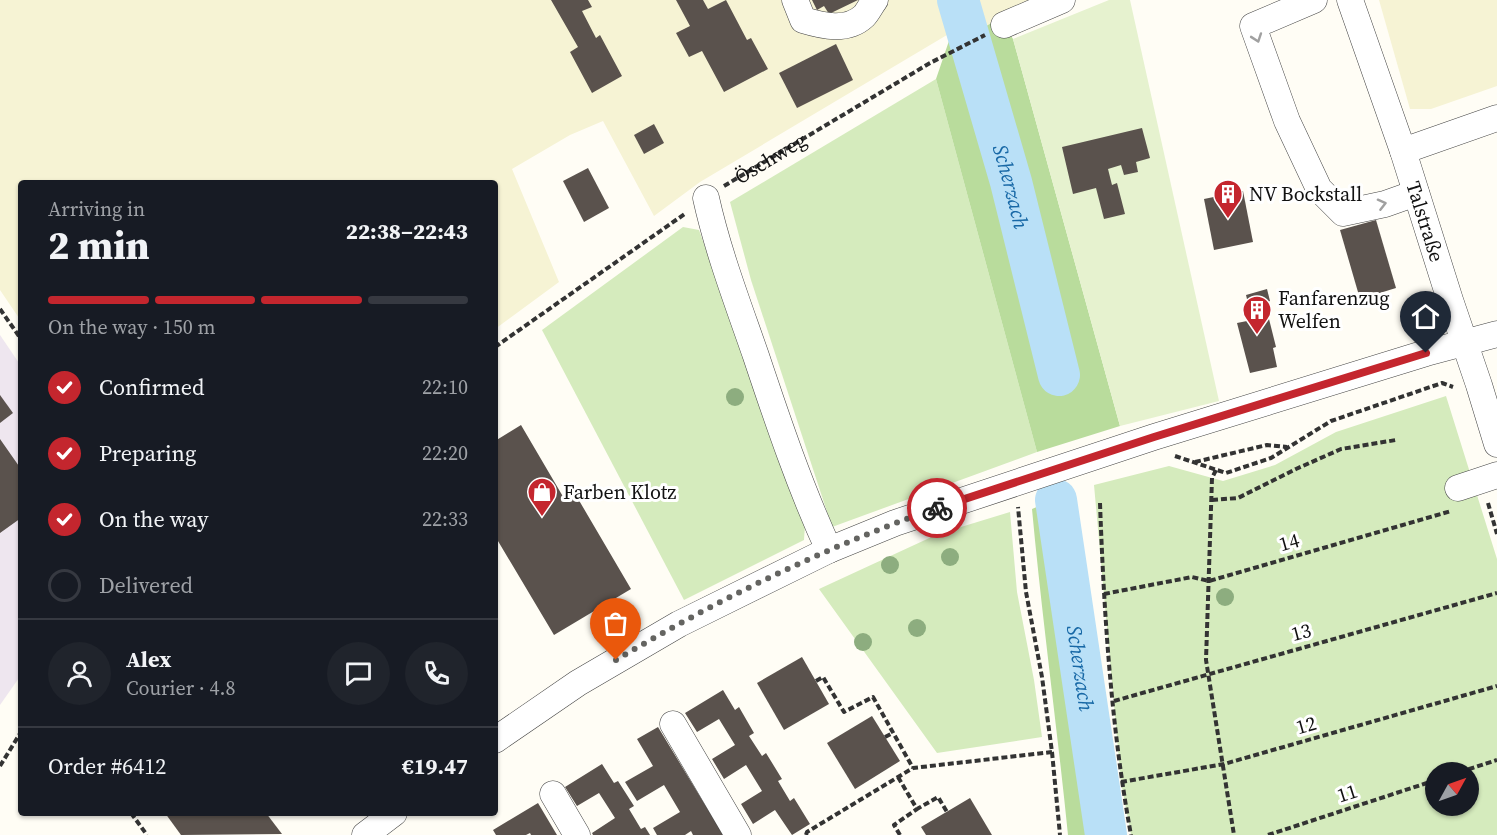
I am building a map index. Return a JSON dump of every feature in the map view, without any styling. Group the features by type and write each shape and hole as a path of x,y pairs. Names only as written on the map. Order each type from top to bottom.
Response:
{"street":[{"path":"795,0 803,20 821,26 848,26 864,16 875,0"},
{"path":"1004,25 1062,0"},
{"path":"1314,0 1253,26 1287,122 1319,189 1343,213 1385,204 1416,193"},
{"name":"Talstraße","path":"1350,0 1403,151 1497,444"},
{"path":"1403,151 1497,118"},
{"path":"706,198 715,238 760,369 809,507 829,550"},
{"path":"498,738 578,683 679,624 829,550 895,523 1154,437 1497,334"},
{"path":"673,724 738,835"},
{"path":"553,794 577,835"}],"path":[{"name":"Öschweg","path":"498,345 706,198 930,63 1004,25"},
{"path":"0,309 18,335"},
{"path":"1167,453 1226,473 1271,458 1331,421 1442,383 1452,385 1455,396"},
{"path":"1212,500 1238,498 1341,449 1396,440"},
{"path":"1194,463 1267,445 1288,447"},
{"path":"1216,470 1212,478 1206,660 1234,835"},
{"path":"1474,488 1497,534"},
{"name":"14","path":"1104,594 1192,577 1209,581 1474,488"},
{"path":"1100,503 1104,594 1121,782 1131,835"},
{"path":"1018,506 1026,592 1042,677 1060,835"},
{"name":"13","path":"1114,701 1497,593"},
{"path":"816,681 823,677 844,712 873,697 913,768"},
{"name":"12","path":"1121,782 1224,764 1497,686"},
{"path":"885,737 892,733"},
{"path":"0,766 18,737"},
{"path":"806,835 807,832 913,768 1052,752"},
{"path":"1479,766 1497,760"},
{"path":"898,777 917,809"},
{"name":"11","path":"1268,835 1425,784"},
{"path":"900,835 894,825 938,797 947,812"},
{"path":"133,816 147,835"}],"shaded area":[{"path":"0,0 941,0 952,32 700,182 654,216 603,121 570,135 512,169 559,282 498,327 498,180 18,180 18,317 0,290"},
{"path":"972,0 1044,0 1000,18 981,29"},
{"path":"1379,0 1497,0 1497,86 1431,109 1410,109"},
{"path":"0,335 18,362 18,679 0,705"}],"green space":[{"path":"941,0 972,0 981,29 1000,18 1013,39 1120,426 1037,452 936,79 952,32"},
{"path":"1109,0 1130,0 1219,401 1120,426 1013,39"},
{"path":"936,79 1037,452 832,527 751,280 730,202"},
{"path":"683,227 699,230 805,525 804,540 684,600 542,330"},
{"path":"1446,396 1497,559 1497,835 1131,835 1121,782 1094,485 1169,466 1223,481 1275,465 1336,432"},
{"path":"1067,494 1107,835 1068,835 1032,509"},
{"path":"1010,512 1017,592 1034,680 1042,737 937,753 819,589 938,534"}],"building":[{"path":"551,0 588,0 592,7 582,11 596,38 600,35 622,76 592,93 570,52 578,47"},
{"path":"676,0 703,0 708,9 726,0 747,40 751,38 768,69 724,92 702,51 689,57 676,33 690,26"},
{"path":"812,0 858,0 829,14 824,6 817,10"},
{"path":"836,44 853,80 797,108 779,73"},
{"path":"654,124 664,143 644,154 634,135"},
{"path":"1142,128 1150,158 1136,162 1138,172 1124,175 1121,165 1108,169 1112,185 1117,183 1125,214 1104,219 1096,188 1073,194 1062,147"},
{"path":"588,168 609,208 584,222 563,181"},
{"name":"NV Bockstall","path":"1243,191 1253,242 1214,250 1204,199"},
{"path":"1376,220 1396,288 1360,299 1340,230"},
{"name":"Fanfarenzug Welfen","path":"1267,289 1270,301 1265,303 1276,347 1273,348 1277,367 1250,373 1237,323 1252,320 1246,295"},
{"path":"0,395 13,413 0,423"},
{"name":"Farben Klotz","path":"521,425 565,500 577,497 631,589 554,635 498,541 498,439"},
{"path":"0,439 18,465 18,520 0,533"},
{"path":"802,657 829,704 784,730 757,683"},
{"path":"723,690 735,710 739,707 754,733 749,736 762,756 766,753 782,779 778,781 790,801 794,798 810,824 792,835 775,810 753,824 741,804 762,791 746,765 724,779 712,759 735,745 719,719 697,732 685,713"},
{"path":"872,716 900,761 855,789 827,743"},
{"path":"658,727 723,835 693,835 691,831 685,835 657,835 653,828 680,812 664,785 637,801 625,782 653,766 637,739"},
{"path":"602,764 614,783 618,781 634,806 629,809 641,829 645,827 650,835 593,835 592,833 615,818 599,793 577,806 565,787"},
{"path":"970,798 992,835 926,835 921,827"},
{"path":"538,803 557,835 531,835 530,833 496,835 493,830"},
{"path":"167,816 268,816 282,834 181,835"}],"waterway":[{"name":"Scherzach","path":"958,0 1011,182 1059,375"},
{"name":"Scherzach","path":"1056,500 1106,835"}],"way so far":[{"path":"616,660 679,624 829,550 937,508"}],"place":[{"name":"NV Bockstall","path":"1228,220"},
{"name":"Fanfarenzug Welfen","path":"1257,336"},
{"name":"Farben Klotz","path":"542,518"}],"route":[{"path":"937,508 1154,437 1426,353"}]}
